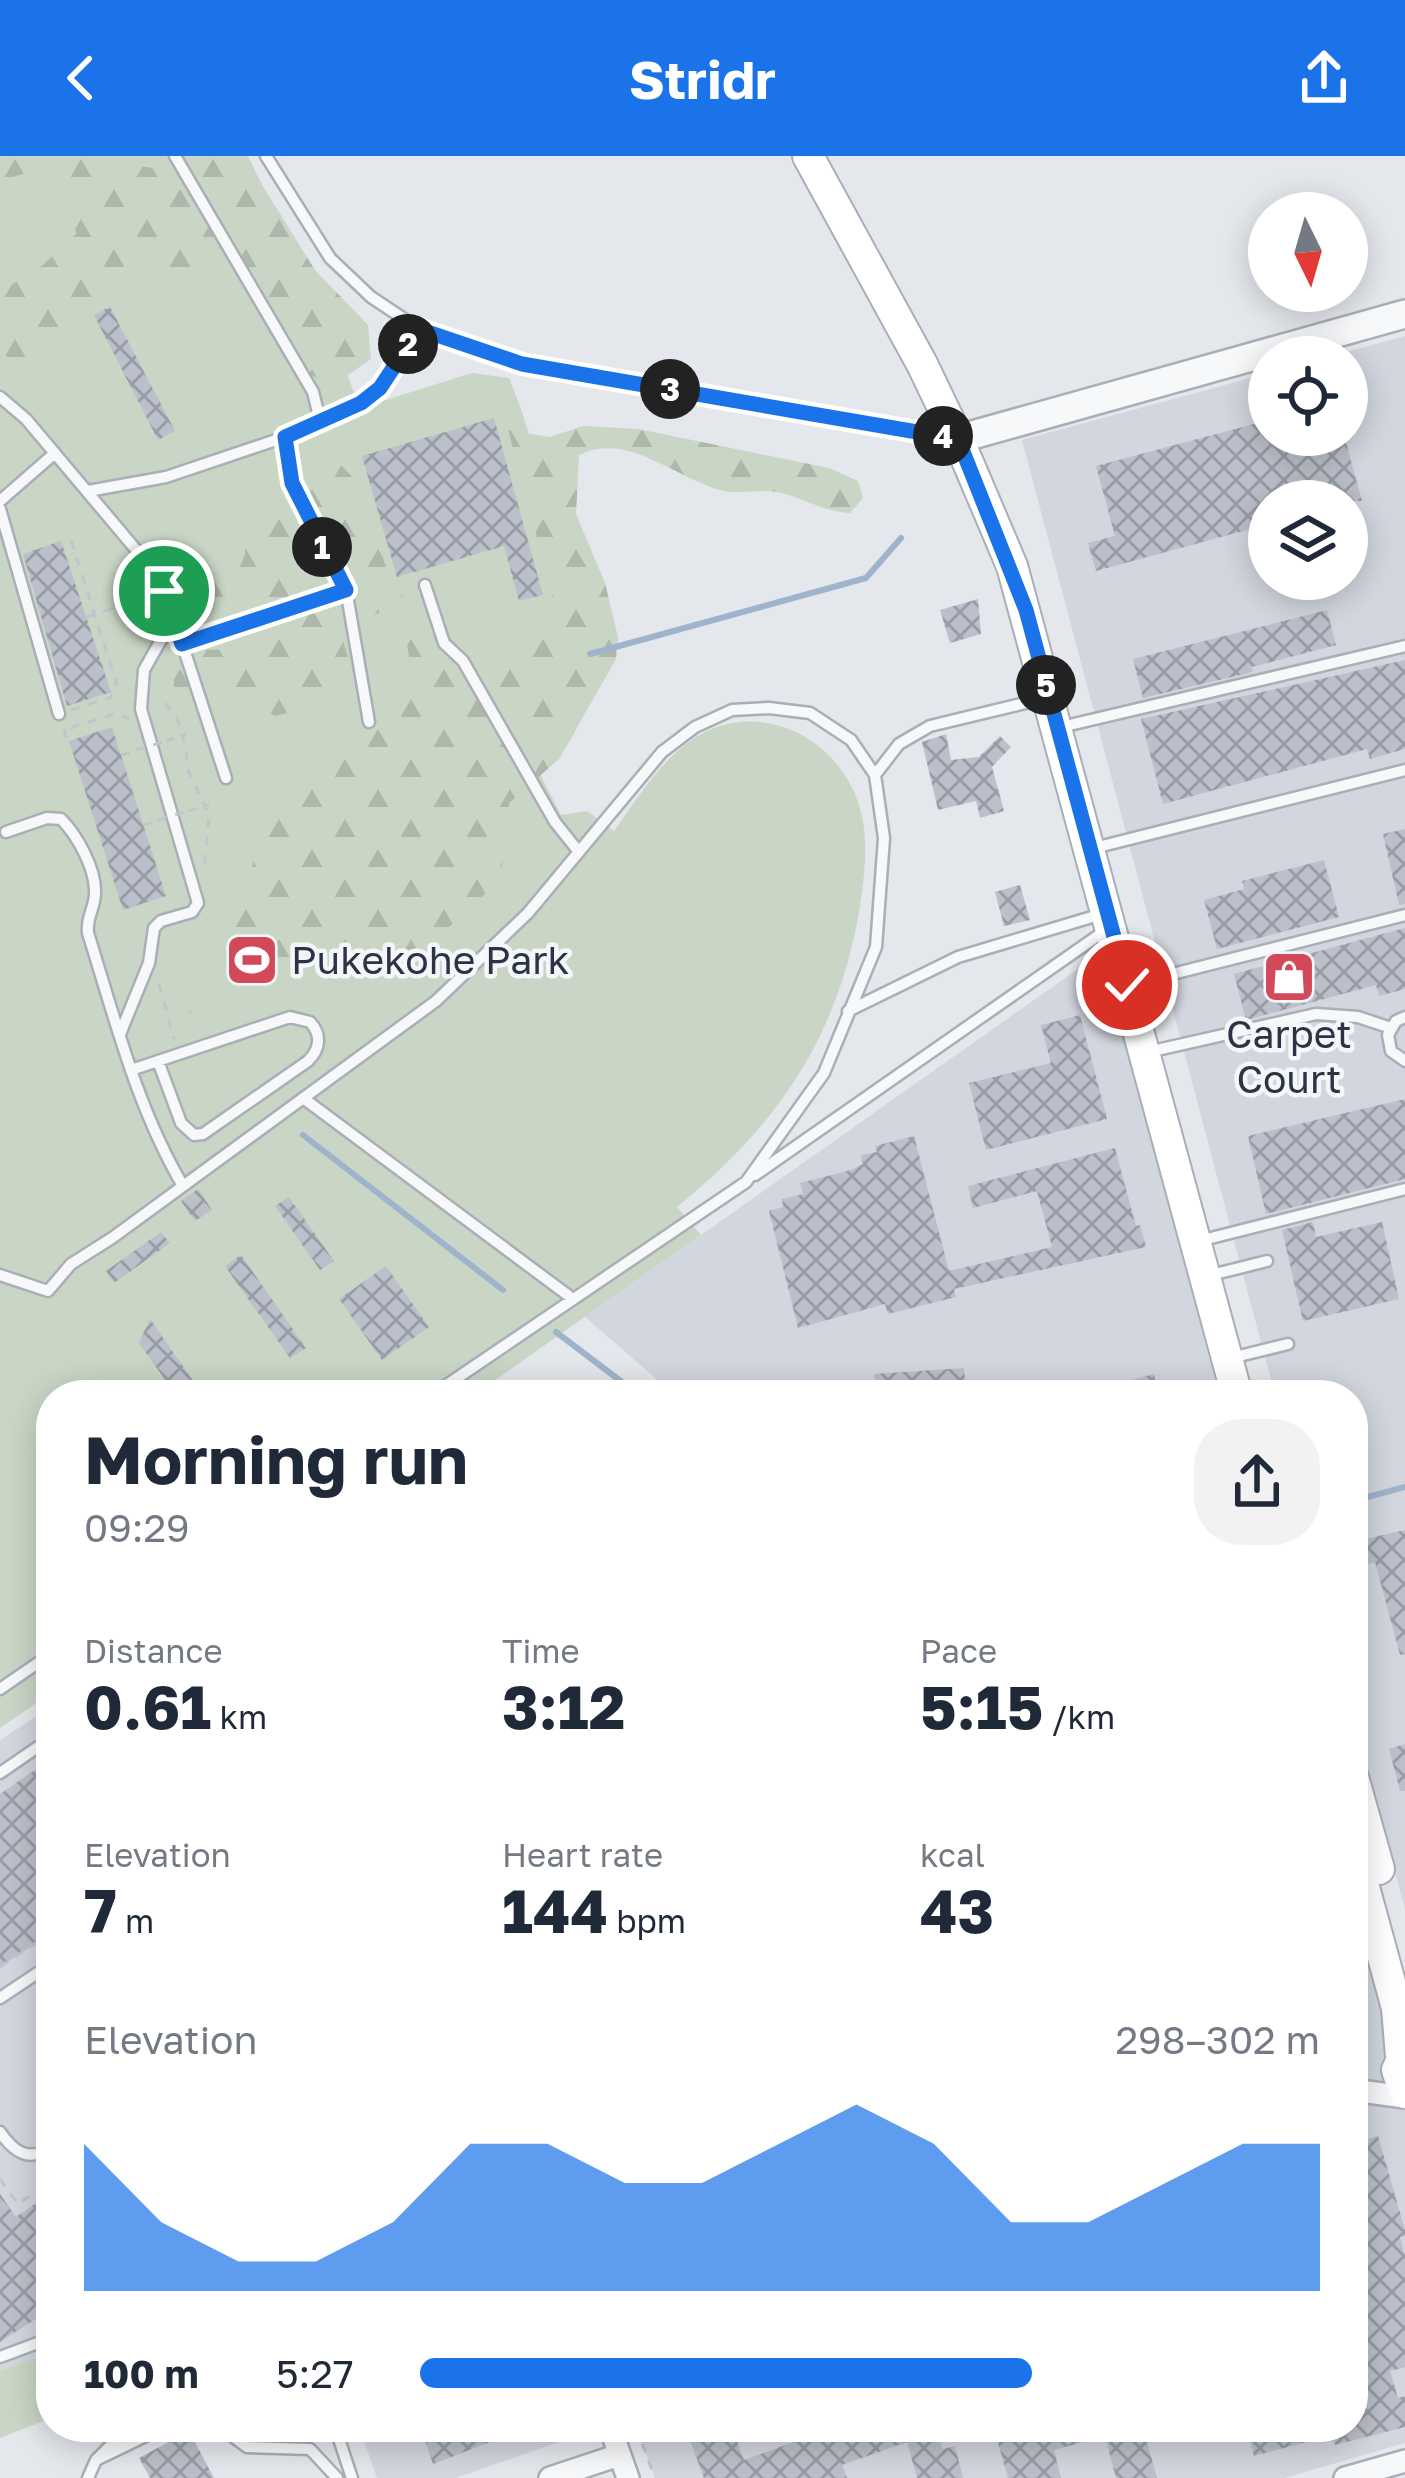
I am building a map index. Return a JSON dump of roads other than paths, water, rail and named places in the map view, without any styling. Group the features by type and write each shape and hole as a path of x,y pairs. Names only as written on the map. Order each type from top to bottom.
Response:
{"main road":[{"path":"808,156 958,439 1012,566 1233,1380"},
{"path":"1368,1830 1405,1961"},
{"path":"1368,1913 1397,2008 1402,2057 1398,2080 1405,2095"}],"street":[{"path":"958,439 1405,314"},
{"path":"1368,2074 1402,2057"},
{"path":"1368,2082 1405,2095"},
{"path":"615,2442 628,2478"},
{"path":"550,2478 620,2455"},
{"path":"1346,2478 1405,2461"}],"lane":[{"path":"175,156 313,392 320,420"},
{"path":"266,156 330,258 371,297 419,329 522,364 958,439"},
{"path":"88,490 166,477 285,437 361,403 380,388 419,329"},
{"path":"0,397 26,419 153,569 174,617 226,778"},
{"path":"285,437 292,483 346,590 369,722"},
{"path":"55,452 0,505 59,714"},
{"path":"425,585 444,643 463,661 555,822 579,852"},
{"path":"182,644 346,590"},
{"path":"120,1034 151,953 154,928 160,921 192,912 198,902 140,709 144,670 174,617"},
{"path":"1058,728 1405,646"},
{"path":"875,775 899,744 930,726 1049,697"},
{"path":"0,1275 48,1292 77,1258 112,1238 436,1001 529,913 662,752 694,727 732,710 809,712 851,740 875,775 884,838 877,947 824,1073 746,1182"},
{"path":"1090,849 1405,770"},
{"path":"7,832 47,818 61,819 77,839 95,888 86,919 88,932 157,1143 183,1186"},
{"path":"1127,985 1405,915"},
{"path":"848,1011 958,957 1109,919"},
{"path":"454,1380 746,1182 1109,919"},
{"path":"1145,1053 1316,1014 1358,1017 1391,1028"},
{"path":"131,1070 158,1061 290,1017 316,1028 318,1046 308,1061 203,1134 194,1135 181,1124 158,1061"},
{"path":"1391,1028 1405,1017"},
{"path":"1391,1028 1391,1051 1405,1061"},
{"path":"303,1099 573,1299"},
{"path":"203,1134 222,1158"},
{"path":"1196,1241 1405,1189"},
{"path":"1205,1276 1268,1261"},
{"path":"1228,1359 1288,1344"},
{"path":"0,1689 36,1664"},
{"path":"0,1773 36,1748"},
{"path":"0,1998 36,1974"},
{"path":"0,2132 10,2146 36,2156"},
{"path":"0,2357 36,2344"},
{"path":"88,2478 96,2460 113,2442"},
{"path":"96,2460 133,2442"},
{"path":"241,2442 248,2447 310,2449 337,2478"},
{"path":"340,2442 352,2478"}],"waterway":[{"path":"590,654 866,578 901,538"},
{"path":"303,1135 503,1290"},
{"path":"556,1332 619,1380"},
{"path":"1368,1497 1405,1487"}],"place":[{"name":"Pukekohe Park","path":"252,960"},
{"name":"Carpet Court","path":"1289,977"}]}
